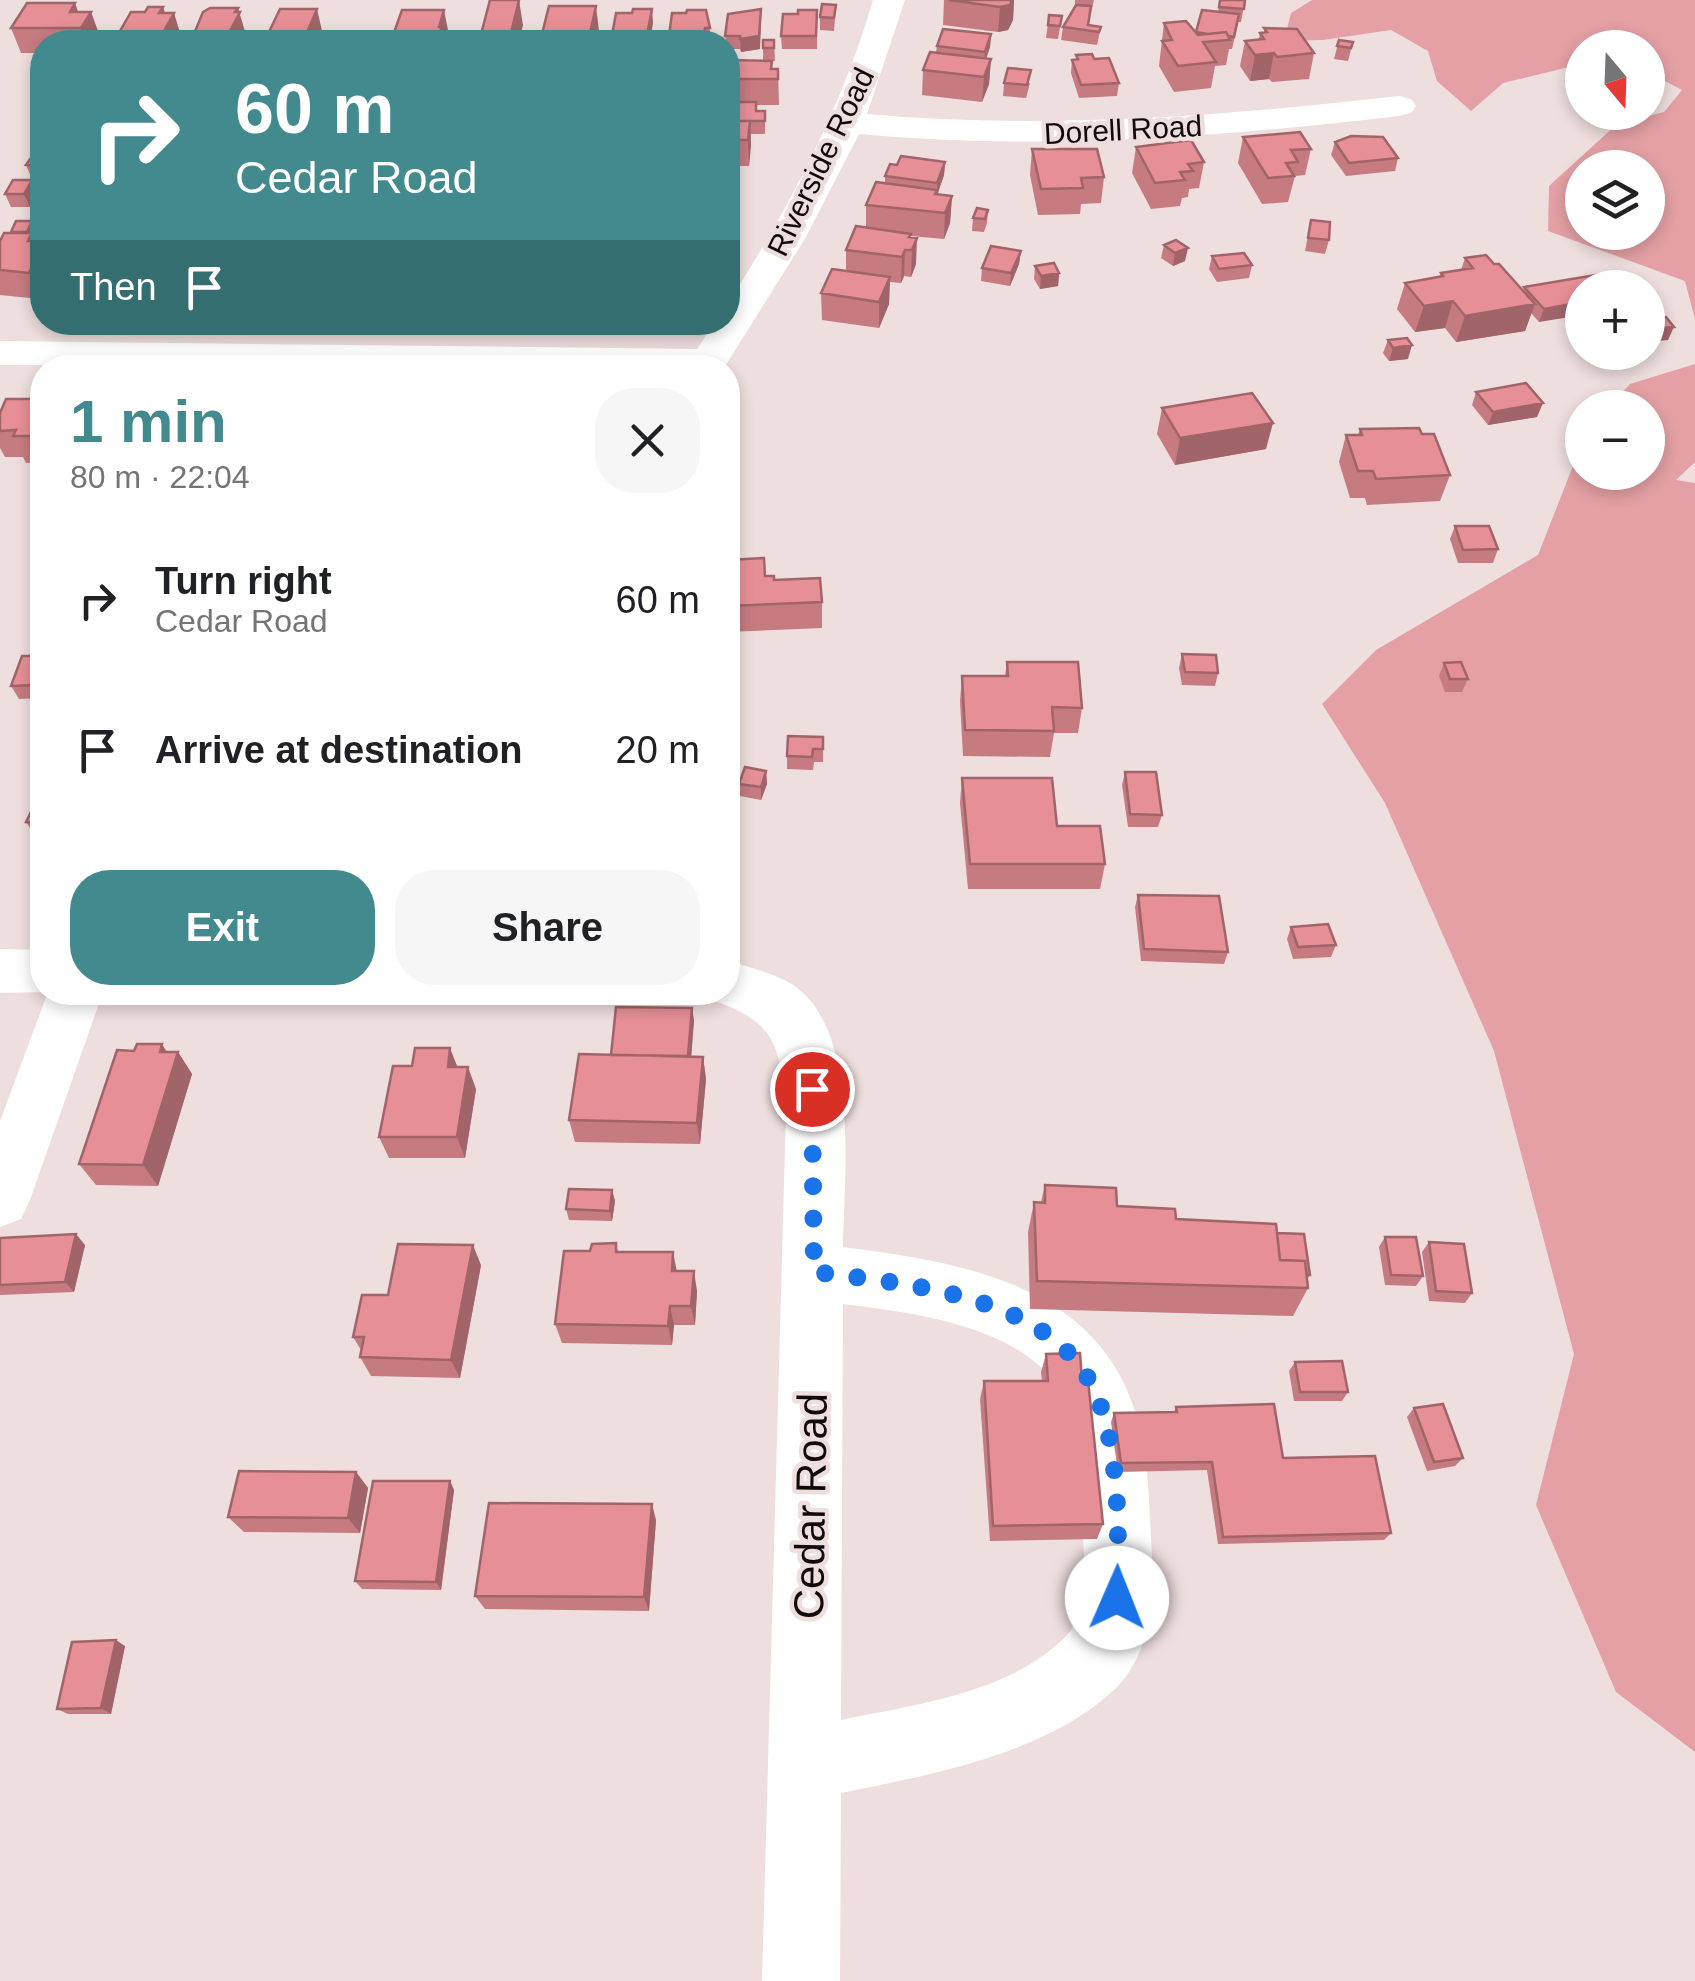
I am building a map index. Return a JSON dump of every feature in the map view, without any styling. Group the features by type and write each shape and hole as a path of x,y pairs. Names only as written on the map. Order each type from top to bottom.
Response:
{"street":[{"name":"Riverside Road","path":"740,312 772,263 846,122 870,66 889,0"},
{"name":"Dorell Road","path":"846,122 996,135 1079,135 1399,106"},
{"path":"0,353 128,355"},
{"path":"0,971 30,972"},
{"name":"Cedar Road","path":"740,986 775,1001 803,1032 815,1111 802,1981"},
{"path":"0,1200 71,1005"},
{"path":"805,1765 960,1727 1054,1691 1092,1662 1116,1631 1118,1564 1116,1499 1106,1424 1089,1379 1054,1340 1013,1316 965,1298 912,1284 814,1272"}],"shaded area":[{"path":"1312,0 1695,0 1695,319 1685,281 1665,274 1665,270 1600,250 1665,250 1665,150 1588,150 1610,130 1665,130 1665,111 1682,90 1665,81 1665,30 1565,30 1565,68 1503,83 1471,111 1437,81 1428,51 1391,30 1284,41 1291,13"},
{"path":"1565,171 1565,237 1548,231 1549,186"},
{"path":"1695,364 1695,462 1676,480 1695,483 1695,1752 1616,1692 1536,1505 1574,1354 1494,1051 1385,803 1322,704 1376,650 1538,555 1565,486 1565,490 1665,490 1665,390 1625,390 1630,384"}],"building":[{"path":"490,0 519,0 512,30 482,30"},
{"path":"949,0 1012,0 1010,5 1000,7"},
{"path":"1220,0 1245,0 1244,9 1219,7"},
{"path":"27,3 75,3 70,12 91,12 81,28 11,28"},
{"path":"822,4 836,5 834,18 820,17"},
{"path":"1076,5 1091,6 1088,25 1101,27 1099,32 1063,27"},
{"path":"549,6 596,6 591,30 543,30"},
{"path":"148,7 163,7 159,13 174,13 164,30 121,30 131,12 145,12"},
{"path":"210,8 238,8 235,12 240,12 230,30 196,30 203,12"},
{"path":"280,9 317,9 308,30 270,30"},
{"path":"633,9 652,9 648,30 613,30 616,13 632,13"},
{"path":"761,9 759,36 740,39 740,30 726,30 728,14"},
{"path":"402,10 444,10 441,30 395,30"},
{"path":"706,10 710,28 670,30 672,13"},
{"path":"798,10 817,10 816,36 781,36 783,14 798,14"},
{"path":"1202,10 1239,14 1234,37 1226,32 1196,32"},
{"path":"1049,15 1062,16 1060,26 1048,25"},
{"path":"1186,21 1198,35 1226,32 1230,40 1203,42 1216,62 1178,66 1162,41 1172,40 1164,23"},
{"path":"1264,28 1297,29 1314,53 1255,55 1245,41 1264,39 1260,33 1267,32"},
{"path":"943,29 991,34 985,52 937,46"},
{"path":"763,40 774,40 774,48 763,48"},
{"path":"1339,40 1353,42 1351,48 1337,46"},
{"path":"930,52 991,59 984,77 923,70"},
{"path":"1092,54 1094,59 1109,58 1119,83 1081,85 1072,60 1078,59 1076,55"},
{"path":"740,60 772,61 771,69 778,69 778,79 740,79"},
{"path":"1008,68 1031,70 1027,85 1004,83"},
{"path":"740,102 756,102 756,111 765,111 765,121 740,121"},
{"path":"740,121 750,121 748,140 740,140"},
{"path":"1300,132 1311,149 1291,150 1298,162 1286,163 1294,176 1268,178 1243,137"},
{"path":"1351,136 1383,137 1398,158 1349,163 1335,142"},
{"path":"1191,140 1204,162 1188,164 1193,171 1180,172 1185,180 1155,183 1136,147"},
{"path":"1032,149 1097,149 1104,177 1081,178 1083,188 1041,189"},
{"path":"901,156 945,162 937,183 885,176 890,164 897,165"},
{"path":"13,180 30,180 24,194 5,194"},
{"path":"876,182 937,190 935,194 952,196 945,213 866,205"},
{"path":"977,208 988,210 985,219 973,218"},
{"path":"1311,220 1330,222 1329,240 1308,238"},
{"path":"16,221 30,221 27,232 11,232"},
{"path":"856,226 917,238 912,250 905,250 902,257 846,250"},
{"path":"4,233 30,233 29,273 0,270 0,241"},
{"path":"1176,240 1188,248 1175,253 1164,245"},
{"path":"991,246 1021,251 1011,273 982,268"},
{"path":"1244,253 1252,265 1219,269 1212,256"},
{"path":"1486,255 1535,304 1465,316 1453,301 1424,306 1405,283 1473,268 1465,258"},
{"path":"1054,263 1059,273 1041,276 1035,266"},
{"path":"832,269 890,277 879,302 821,293"},
{"path":"1565,280 1565,305 1544,309 1524,287"},
{"path":"1407,338 1412,345 1393,348 1388,340"},
{"path":"1526,383 1543,403 1493,412 1476,392"},
{"path":"1252,393 1273,423 1180,438 1162,408"},
{"path":"6,399 30,399 30,436 13,436 16,430 0,431 0,413"},
{"path":"1419,428 1422,434 1434,434 1450,475 1376,479 1373,471 1358,471 1346,435 1362,435 1360,429"},
{"path":"1455,526 1489,526 1498,549 1463,550"},
{"path":"764,558 765,576 774,576 774,580 820,578 822,602 740,605 740,559"},
{"path":"1182,654 1216,655 1218,673 1185,672"},
{"path":"22,656 30,656 30,685 11,686"},
{"path":"1007,662 1078,662 1082,708 1052,707 1054,731 965,730 962,676 1008,676"},
{"path":"1461,662 1468,679 1450,679 1444,663"},
{"path":"788,736 823,737 823,749 813,749 812,757 787,756"},
{"path":"745,767 766,771 761,787 740,781"},
{"path":"1125,772 1156,772 1162,815 1130,814"},
{"path":"962,778 1052,778 1057,826 1100,826 1105,864 970,864"},
{"path":"1138,895 1219,896 1228,952 1144,949"},
{"path":"1328,924 1336,945 1298,947 1291,927"},
{"path":"616,1007 692,1008 688,1056 611,1055"},
{"path":"137,1044 162,1044 160,1052 178,1052 143,1165 79,1164 117,1050 134,1051"},
{"path":"415,1048 450,1048 448,1067 468,1067 457,1137 379,1137 393,1066 412,1066"},
{"path":"579,1054 703,1057 697,1123 569,1120"},
{"path":"1045,1185 1116,1188 1117,1206 1175,1209 1176,1219 1276,1224 1280,1260 1305,1261 1308,1288 1037,1281 1034,1202 1045,1203"},
{"path":"569,1189 612,1190 610,1211 566,1209"},
{"path":"1277,1233 1304,1234 1310,1275 1305,1261 1280,1260"},
{"path":"76,1234 65,1282 0,1285 0,1238"},
{"path":"1385,1237 1416,1237 1423,1276 1391,1275"},
{"path":"1429,1242 1464,1244 1472,1293 1436,1291"},
{"path":"616,1243 616,1252 673,1252 672,1271 694,1271 691,1306 670,1306 668,1326 555,1324 564,1251 590,1251 592,1244"},
{"path":"398,1244 473,1245 451,1360 360,1357 364,1337 353,1337 362,1295 388,1295"},
{"path":"1080,1353 1082,1381 1088,1380 1103,1524 993,1526 984,1381 1048,1381 1046,1354"},
{"path":"1342,1361 1348,1392 1300,1392 1295,1362"},
{"path":"1274,1404 1283,1458 1375,1456 1391,1533 1223,1537 1212,1462 1121,1463 1114,1413"},
{"path":"1443,1404 1463,1458 1434,1462 1414,1408"},
{"path":"239,1471 356,1472 348,1518 228,1517"},
{"path":"373,1481 450,1481 436,1582 355,1581"},
{"path":"489,1503 652,1504 644,1597 475,1596"},
{"path":"116,1640 101,1708 57,1709 72,1642"}],"route":[{"path":"812,1089 814,1272 912,1284 965,1298 1013,1316 1054,1340 1089,1379 1106,1424 1116,1499 1117,1598"}]}
